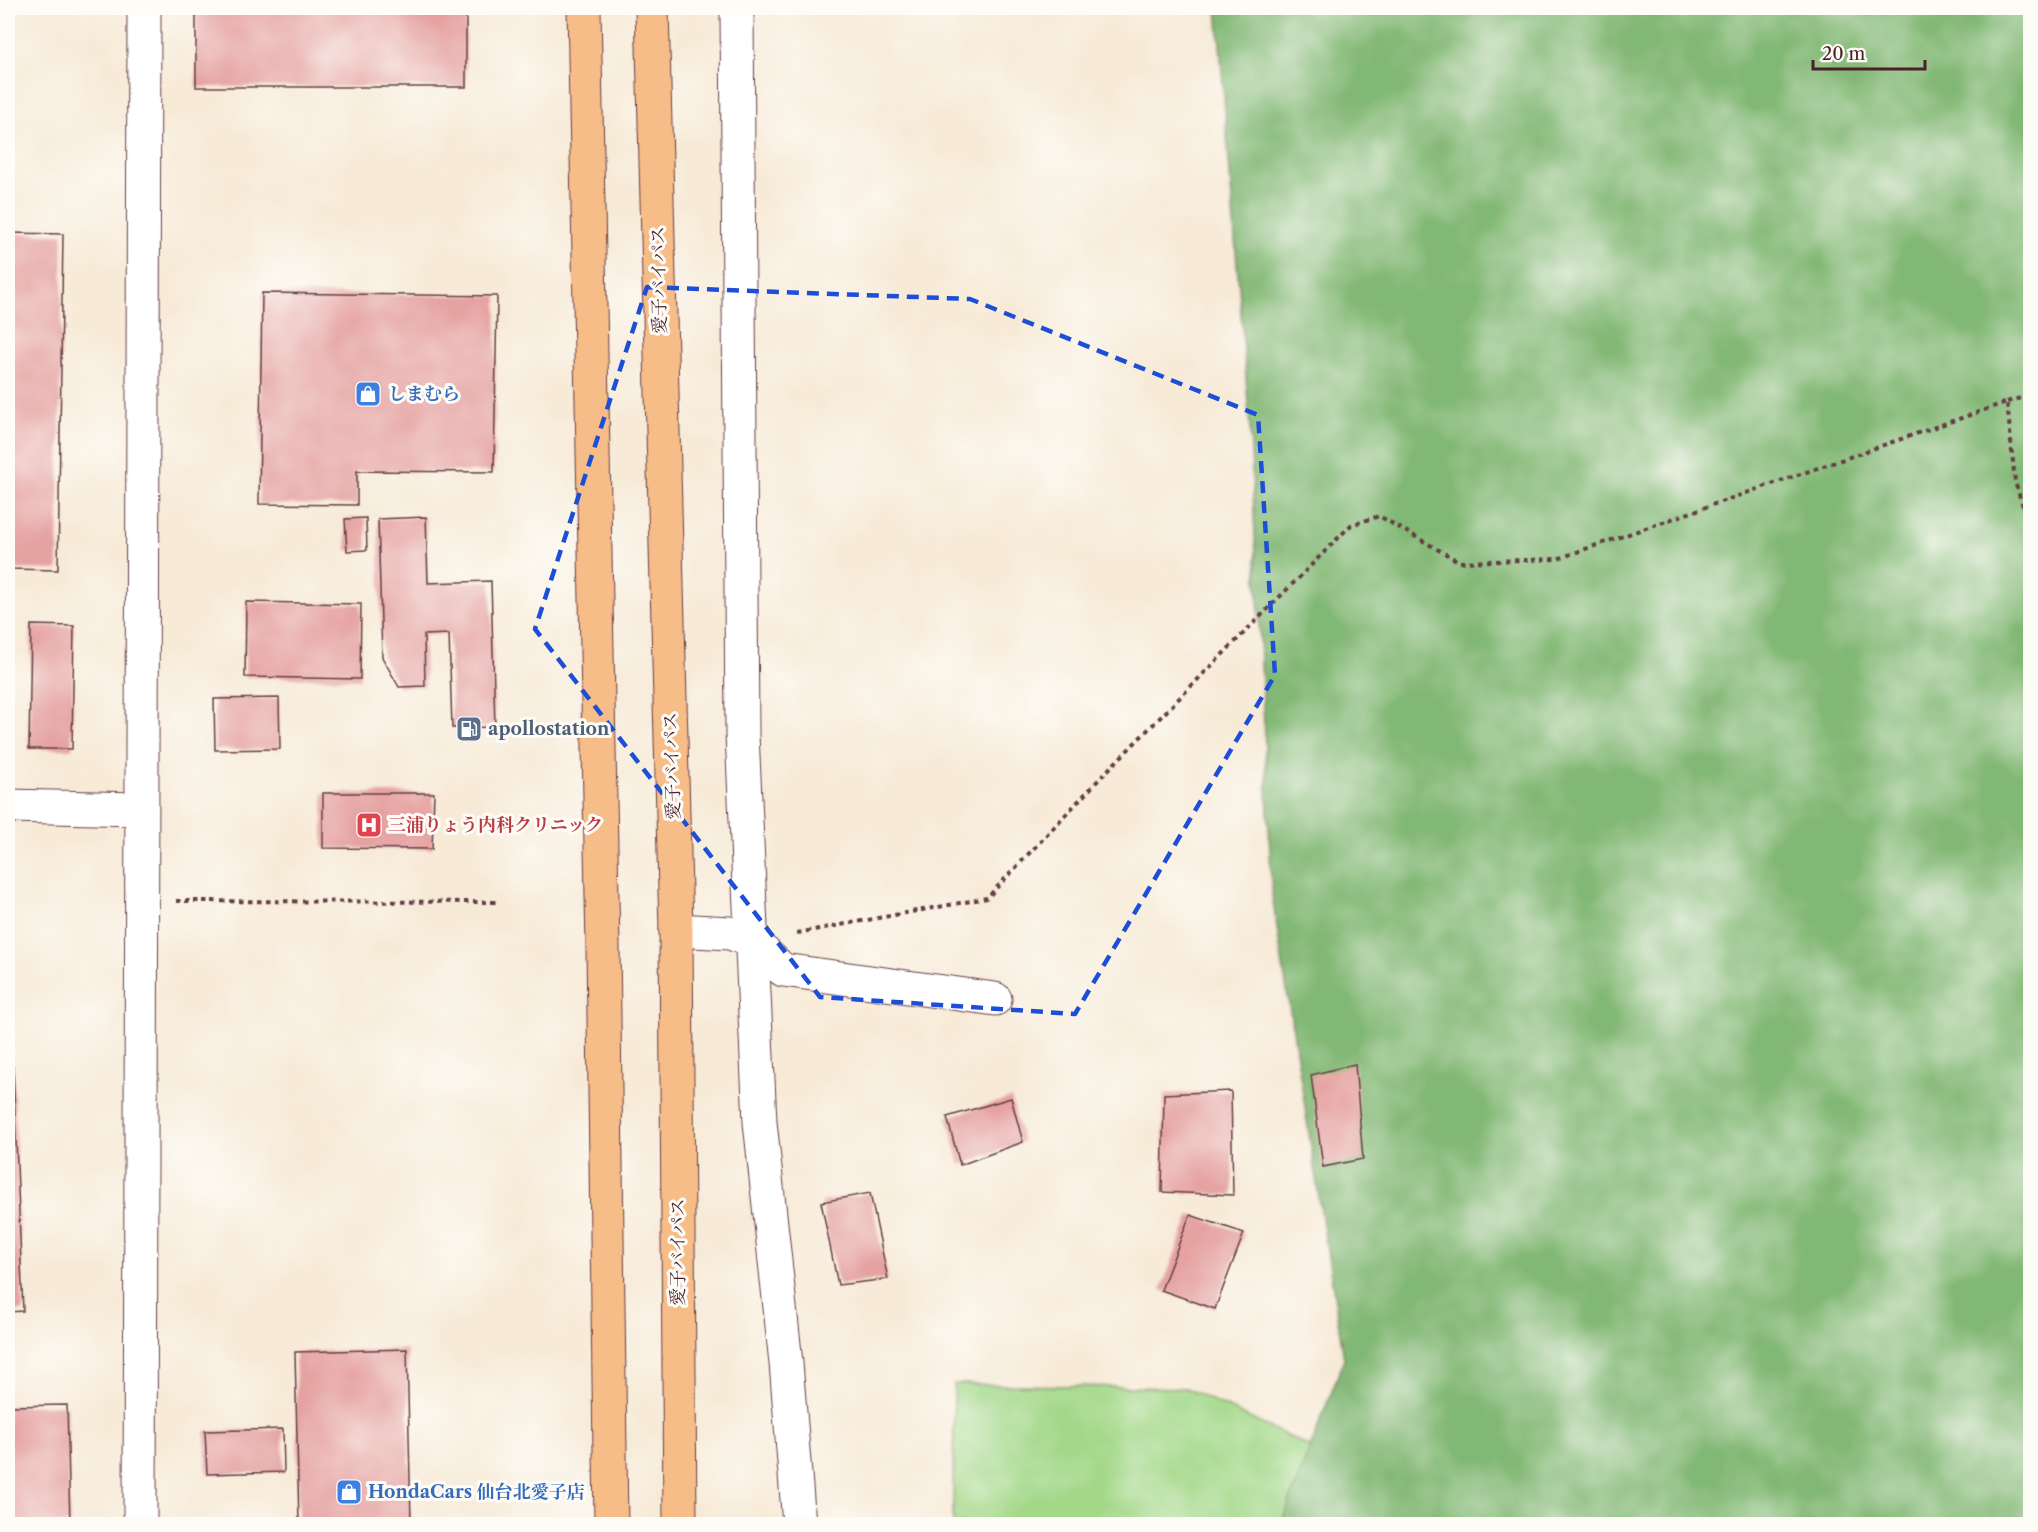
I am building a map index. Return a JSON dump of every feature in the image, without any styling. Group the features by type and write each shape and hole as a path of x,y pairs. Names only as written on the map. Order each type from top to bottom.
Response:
{"highway":[{"path":"584,8 602,934 610,1524"},
{"name":"愛子バイパス","path":"652,8 676,930 680,1524"}],"street":[{"path":"140,1524 140,809 144,8"},
{"path":"737,8 742,734 760,1122 786,1363 799,1524"},
{"path":"8,806 140,809"},
{"path":"676,930 730,933 752,941 783,970 995,999"}],"path":[{"path":"752,941 987,898 1105,773 1351,525 1379,516 1460,562 1557,559 2031,395"},
{"path":"2007,402 2015,482 2031,528"},
{"path":"166,901 499,902"}],"highlighted area":[{"path":"647,287 970,299 1258,415 1275,675 1075,1014 820,997 535,629"}],"green space":[{"path":"1217,8 2030,8 2030,1524 1281,1524 1344,1359 1272,895 1250,429"},
{"path":"954,1384 1186,1388 1334,1458 1483,1524 953,1524"}],"building":[{"path":"196,8 466,8 466,87 196,87"},
{"path":"8,233 63,234 58,570 8,569"},
{"path":"262,293 497,296 494,472 357,471 357,505 259,504"},
{"path":"426,517 428,583 491,581 495,727 452,728 449,634 424,635 425,686 399,687 382,657 378,519"},
{"path":"366,518 367,550 347,551 345,519"},
{"path":"246,602 361,604 360,679 245,677"},
{"path":"31,625 74,626 72,749 29,749"},
{"path":"279,698 280,749 215,750 214,699"},
{"path":"323,793 434,793 432,849 323,848"},
{"path":"1355,1064 1363,1159 1323,1167 1311,1075"},
{"path":"8,1067 13,1067 23,1311 8,1312"},
{"path":"1231,1091 1233,1195 1162,1192 1164,1094"},
{"path":"1011,1098 1023,1142 960,1165 947,1117"},
{"path":"870,1193 888,1279 838,1285 821,1202"},
{"path":"1190,1215 1244,1233 1215,1309 1161,1290"},
{"path":"407,1349 411,1524 299,1524 295,1352"},
{"path":"67,1405 70,1524 8,1524 8,1406"},
{"path":"283,1429 284,1472 207,1474 205,1431"}],"place":[{"name":"しまむら","path":"368,394"},
{"name":"apollostation","path":"469,729"},
{"name":"三浦りょう内科クリニック","path":"369,825"},
{"name":"HondaCars 仙台北愛子店","path":"349,1492"}]}
